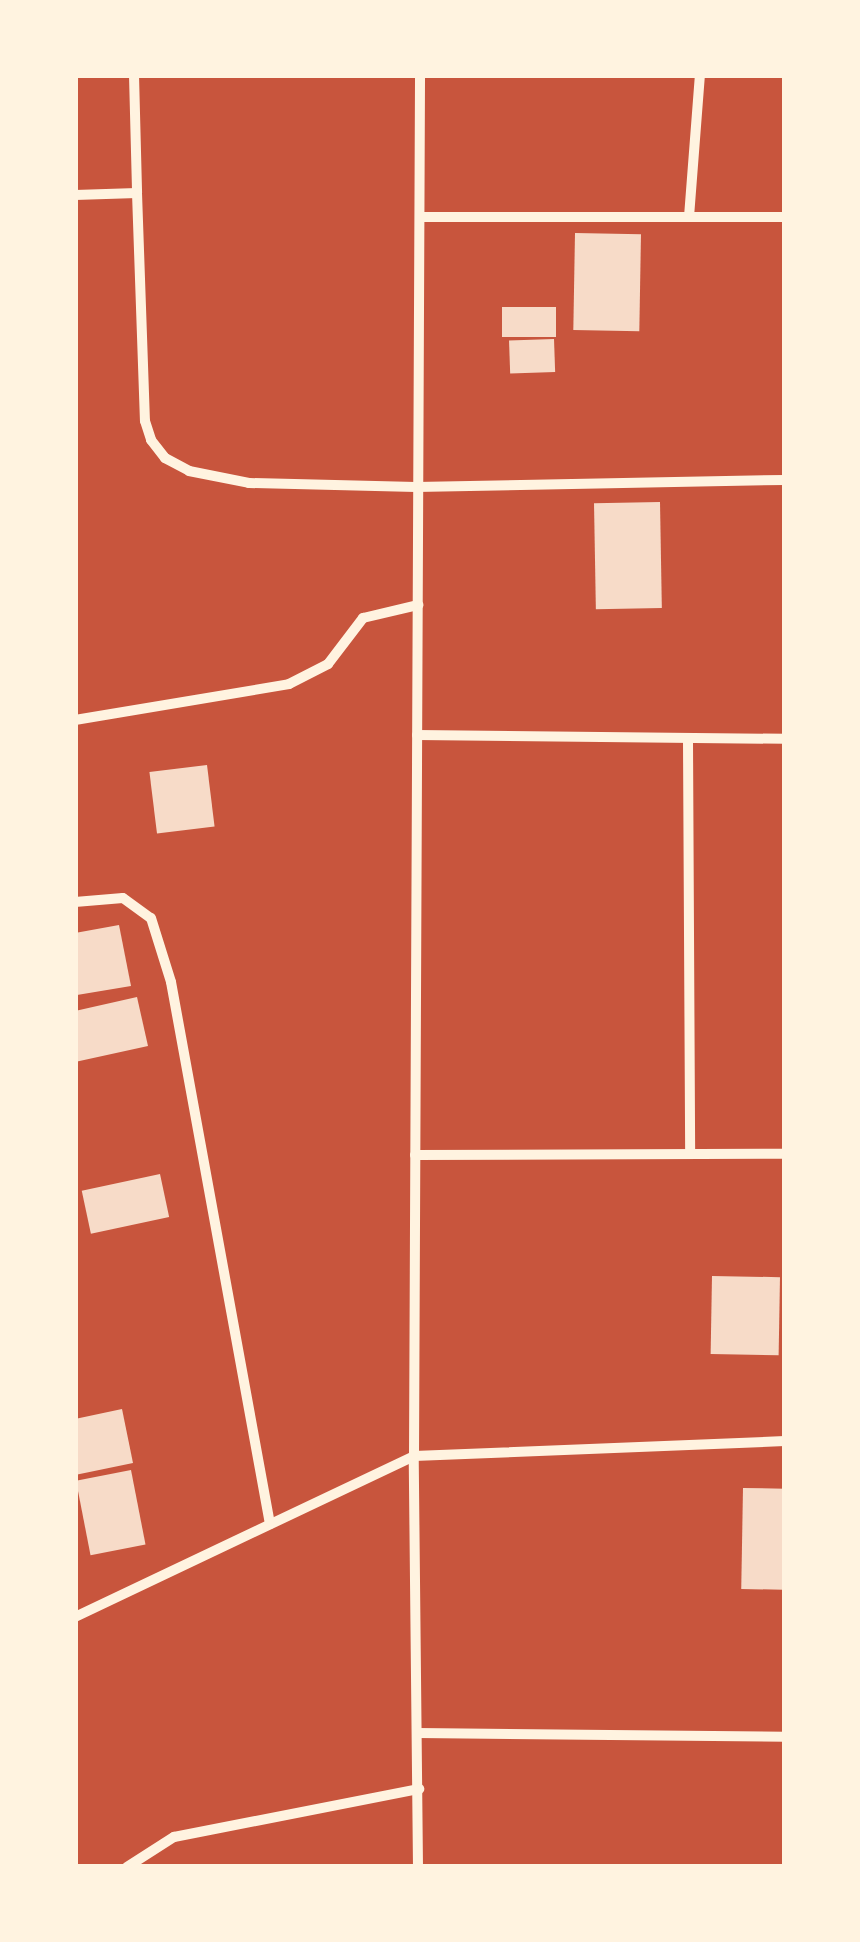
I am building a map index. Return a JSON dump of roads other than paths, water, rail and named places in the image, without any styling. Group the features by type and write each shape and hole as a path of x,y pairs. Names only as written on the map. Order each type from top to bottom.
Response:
{"street":[{"path":"134,75 145,420 151,440 165,458 189,471 249,483 416,486 785,480"},
{"path":"418,1867 414,1456 420,75"},
{"path":"688,217 700,75"},
{"path":"75,195 138,192"},
{"path":"420,216 785,217"},
{"path":"75,720 289,684 328,664 363,618 418,605"},
{"path":"418,735 688,741 785,739"},
{"path":"688,741 690,1154"},
{"path":"75,902 123,898 152,918 172,982 270,1524"},
{"path":"415,1154 785,1154"},
{"path":"75,1616 414,1456 785,1441"},
{"path":"418,1734 785,1738"},
{"path":"127,1867 174,1836 418,1789"}]}
